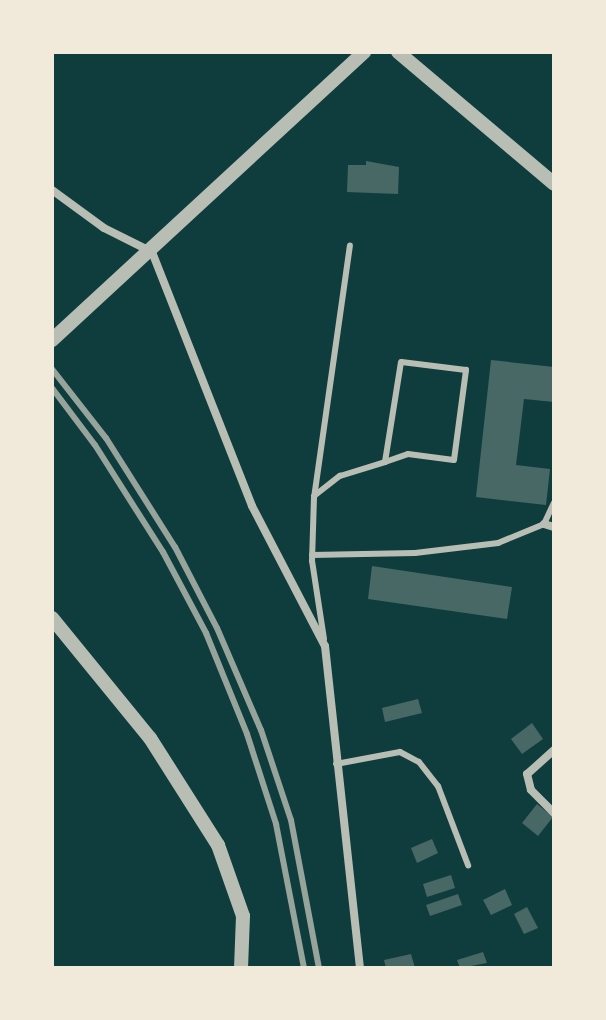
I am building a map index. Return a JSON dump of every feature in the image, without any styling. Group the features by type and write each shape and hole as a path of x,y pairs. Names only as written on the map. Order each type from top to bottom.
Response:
{"street":[{"path":"52,340 152,252 364,52"},
{"path":"398,52 554,184"},
{"path":"52,190 104,228 152,252 252,506 325,646 360,968"},
{"path":"544,524 554,527"},
{"path":"52,618 150,738 218,845 243,916 241,968"},
{"path":"554,750 530,769 527,780 554,813"}],"lane":[{"path":"325,646 312,555 314,496 350,246"},
{"path":"314,496 340,476 385,462 408,454 454,460 466,370 401,362 385,462"},
{"path":"312,555 415,553 484,545 529,534 544,524 554,503"},
{"path":"336,764 400,752 419,762 438,786 468,865"}],"building":[{"path":"366,161 399,167 398,194 347,192 348,165 366,165"},
{"path":"491,360 554,367 554,402 524,399 516,465 550,469 546,505 476,497"},
{"path":"372,566 512,587 507,619 368,599"},
{"path":"418,699 422,713 385,722 382,708"},
{"path":"532,723 543,739 522,754 511,739"},
{"path":"537,804 553,817 538,836 522,823"},
{"path":"432,839 438,853 417,863 411,848"},
{"path":"451,875 455,888 427,897 423,884"},
{"path":"505,889 512,905 491,915 483,900"},
{"path":"458,894 462,905 430,916 426,905"},
{"path":"527,907 538,928 524,934 514,914"},
{"path":"483,952 487,963 460,968 457,960"},
{"path":"411,954 415,968 386,968 384,960"}],"railway":[{"path":"52,369 106,438 175,547 217,628 261,730 291,820 319,968"},
{"path":"52,388 95,445 163,552 206,633 247,734 276,824 304,968"}]}
